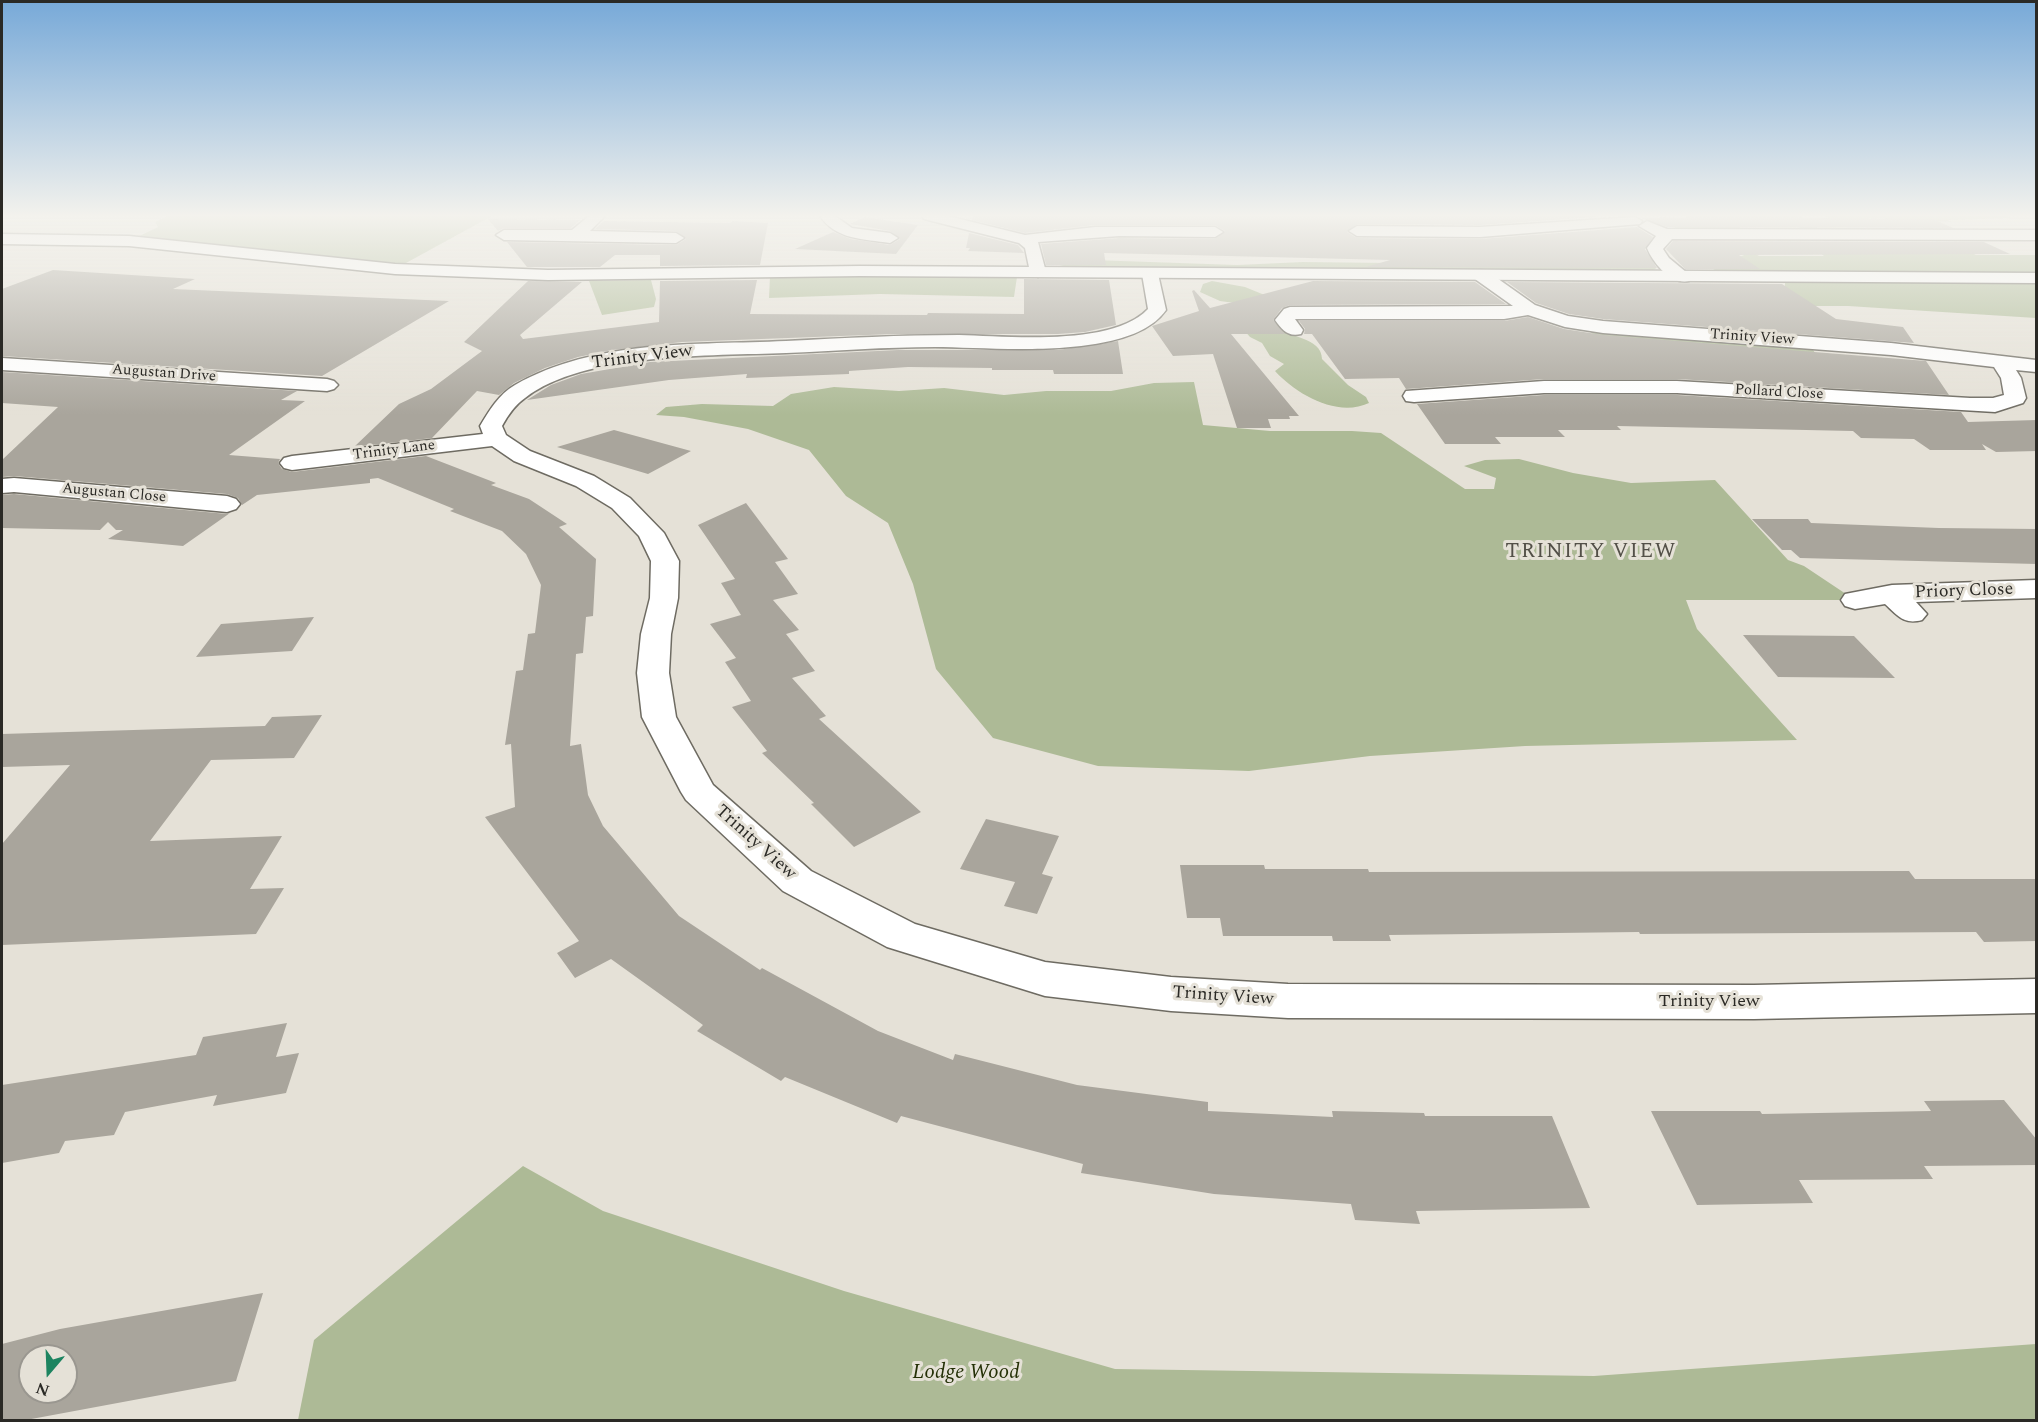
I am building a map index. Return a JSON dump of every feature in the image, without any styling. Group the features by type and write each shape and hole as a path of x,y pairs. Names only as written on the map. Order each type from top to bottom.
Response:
{"street":[{"name":"Trinity View","path":"1152,282 1157,310 1144,323 1088,340 956,341 688,351 626,357 588,364 546,378 521,390 501,409 491,426 496,440 522,456 585,481 621,503 651,533 664,561 664,598 656,634 653,673 659,717 699,792 797,881 902,936 1045,979 1171,994 1277,1000 1754,1002 2037,996"},
{"name":"Trinity View","path":"1491,282 1529,309 1565,321 1603,327 1788,340 2037,366"},
{"path":"1292,322 1504,313 1529,309"},
{"name":"Pollard Close","path":"1414,396 1544,387 1677,387 1931,404 1995,405 2015,398 2011,378 2001,362"},
{"name":"Augustan Drive","path":"2,364 327,385"},
{"path":"1501,390 1523,411"},
{"name":"Trinity Lane","path":"292,463 496,440"},
{"name":"Augustan Close","path":"2,486 14,485 227,504"},
{"name":"Priory Close","path":"1855,600 1892,594 2037,590"},
{"name":"Priory Close","path":"1892,594 1912,615"}],"green space":[{"path":"590,282 652,282 656,299 654,307 602,315"},
{"path":"770,282 1016,282 1014,297 880,294 769,298"},
{"path":"1219,282 1245,287 1267,296 1275,324 1287,333 1316,346 1322,359 1348,385 1366,397 1369,403 1357,407 1331,406 1294,388 1275,371 1284,364 1270,356 1262,343 1250,337 1243,329 1242,304 1220,301 1200,292 1203,284"},
{"path":"2036,282 2036,318 1848,306 1785,306 1785,283"},
{"path":"1588,330 1812,348 1815,353 1603,343"},
{"path":"1194,382 1203,425 1270,431 1381,433 1465,489 1494,489 1496,478 1464,466 1485,460 1519,459 1573,473 1631,483 1715,480 1788,560 1804,566 1855,600 1686,600 1697,629 1797,740 1525,746 1370,756 1249,771 1098,766 993,738 936,669 913,584 888,523 846,496 809,450 748,429 684,417 656,415 666,407 702,404 773,406 791,394 834,387 899,391 944,388 1004,395 1046,391 1111,391 1154,383"},
{"name":"Lodge Wood","path":"523,1166 603,1211 844,1291 1115,1369 1594,1376 2036,1344 2036,1420 298,1420 314,1340"}],"building":[{"path":"20,282 188,282 173,289 449,301 322,376 2,356 2,289"},
{"path":"527,282 582,282 520,335 523,339 659,322 660,282 757,282 750,314 1024,314 1024,282 1109,282 1116,325 1085,332 1058,334 894,334 682,342 612,350 578,357 545,368 514,383 499,395 477,391 432,438 354,447 399,404 431,389 482,351 464,342"},
{"path":"1308,282 1476,282 1506,304 1290,305 1282,308 1273,320 1285,334 1231,334 1299,416 1289,416 1290,419 1268,419 1271,428 1237,428 1213,354 1173,356 1152,326 1199,311 1192,291 1194,290 1210,308"},
{"path":"1507,282 1782,284 1836,319 1903,327 1914,343 1603,319 1569,314 1536,303"},
{"path":"1528,317 1564,329 1603,335 1926,361 1949,395 1677,379 1544,379 1406,389 1399,378 1345,379 1312,334 1304,334 1305,329 1299,321 1504,321"},
{"path":"1118,341 1123,374 1054,374 1053,370 908,367 849,371 849,374 746,378 747,374 669,380 527,400 551,385 581,374 650,362 898,350 1058,350"},
{"path":"2,372 297,391 281,400 305,401 229,455 280,459 278,463 282,469 292,472 426,456 496,483 491,485 529,499 567,524 559,527 596,559 593,616 586,617 583,653 576,654 570,746 581,744 588,795 603,826 679,916 760,970 762,968 878,1031 953,1060 955,1054 1077,1085 1208,1102 1208,1111 1333,1117 1332,1111 1424,1113 1425,1116 1552,1116 1590,1208 1416,1211 1420,1224 1355,1220 1351,1204 1214,1194 1081,1173 1083,1164 901,1116 897,1123 785,1077 781,1081 697,1031 703,1025 611,959 575,978 557,953 579,941 485,817 515,807 511,744 505,745 516,671 523,670 528,634 535,633 541,585 526,554 502,531 450,511 454,509 378,478 370,479 370,483 257,495 242,505 238,498 227,494 14,476 2,477 2,460 58,407 2,403"},
{"path":"1544,395 1677,395 1961,412 1968,422 2037,420 2037,451 1996,452 1982,444 1986,450 1930,450 1914,439 1861,438 1853,431 1617,426 1621,430 1558,430 1565,437 1495,437 1501,444 1445,444 1417,404"},
{"path":"614,430 691,451 648,474 557,447"},
{"path":"14,494 230,513 183,546 108,539 123,530 116,530 108,522 100,530 2,528 2,495"},
{"path":"746,503 788,559 775,562 798,594 773,600 799,630 786,634 815,671 792,678 826,716 819,719 921,812 854,847 811,804 814,803 762,753 767,751 732,707 751,701 725,662 736,658 710,624 741,615 721,583 735,579 698,525"},
{"path":"1752,519 1808,519 1811,523 1939,528 2037,529 2037,564 1800,558 1791,550 1782,550"},
{"path":"314,617 292,651 196,657 221,624"},
{"path":"1743,635 1854,636 1895,678 1778,677"},
{"path":"322,715 294,758 211,760 150,841 282,836 250,889 284,888 256,934 2,945 2,844 70,765 2,767 2,734 265,726 272,717"},
{"path":"986,819 1059,836 1042,874 1053,877 1037,914 1004,906 1015,882 960,869"},
{"path":"1180,865 1264,865 1265,869 1368,869 1369,872 1909,871 1915,879 2037,879 2037,941 1984,942 1976,932 1389,935 1391,941 1333,941 1332,936 1223,936 1220,918 1187,918"},
{"path":"287,1023 276,1057 299,1053 286,1093 213,1106 217,1095 125,1112 114,1135 65,1141 59,1153 2,1163 2,1085 196,1055 203,1037"},
{"path":"2004,1100 2037,1140 2037,1165 1924,1166 1933,1179 1799,1180 1813,1203 1697,1205 1651,1111 1760,1111 1762,1114 1931,1111 1924,1101"},
{"path":"263,1293 236,1381 26,1420 2,1420 2,1344 60,1329"}],"district":[{"name":"TRINITY VIEW","path":"1591,553"}]}
